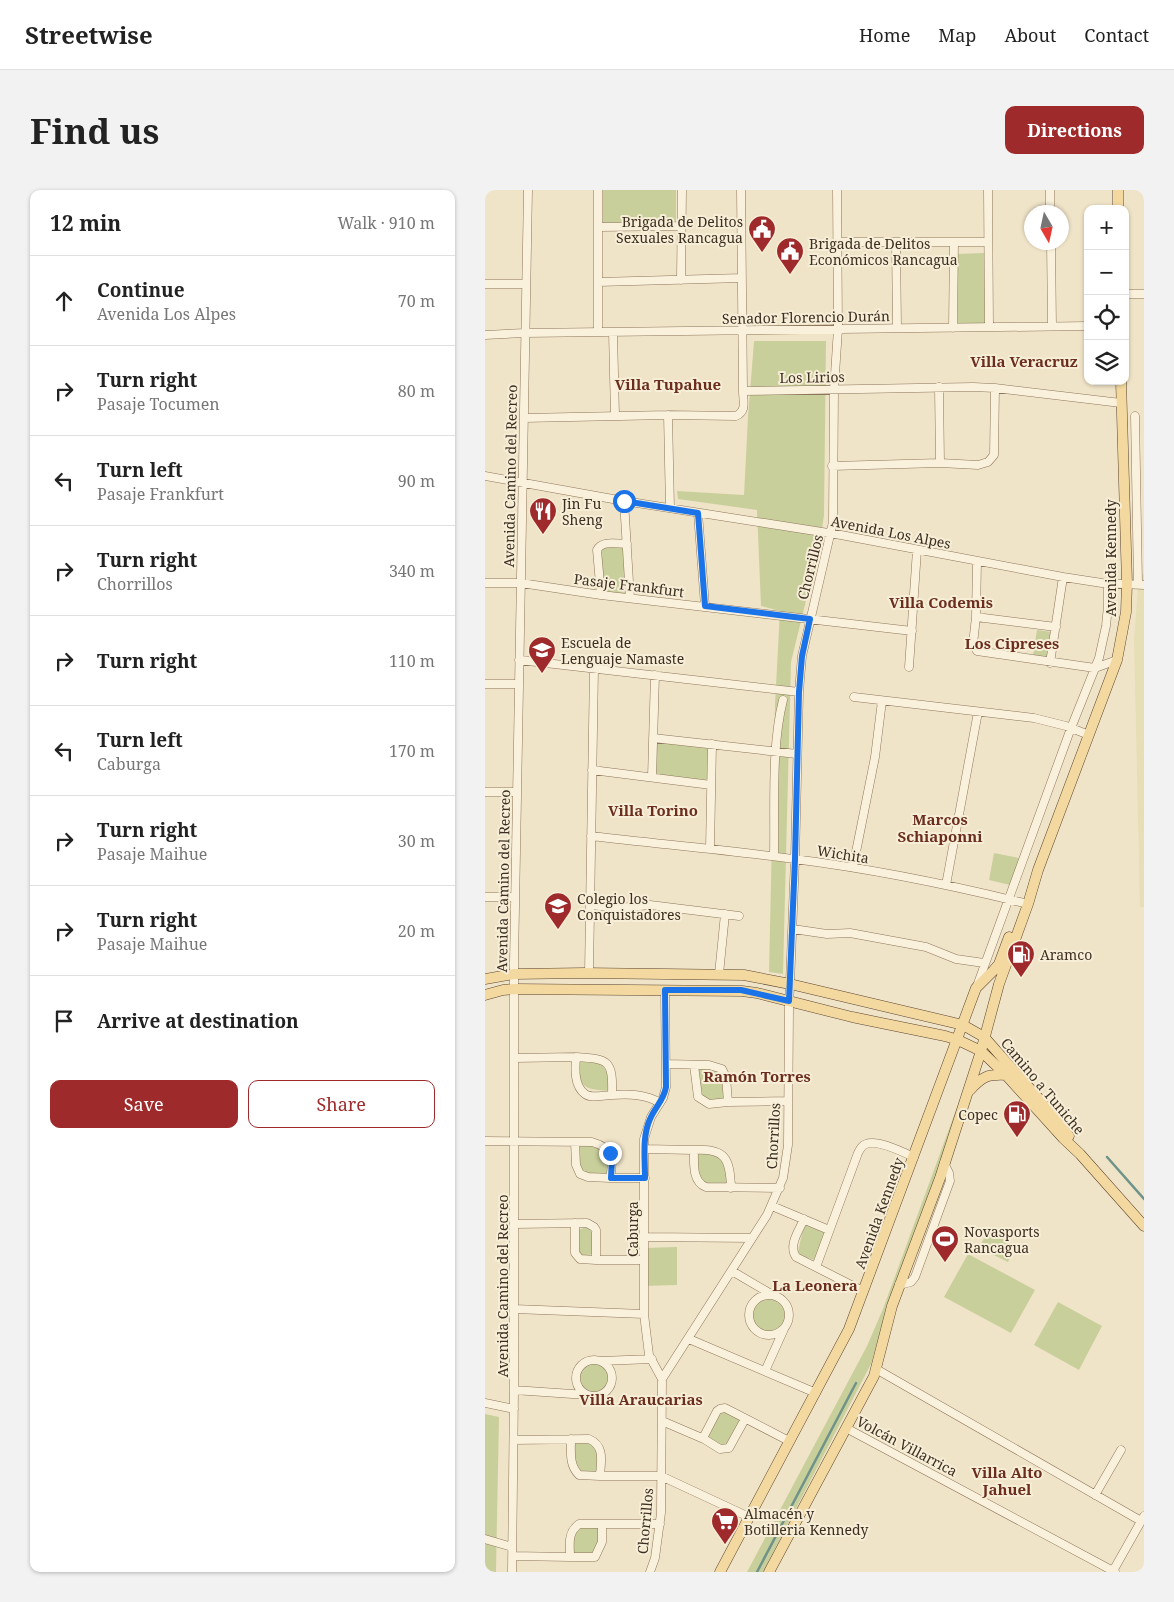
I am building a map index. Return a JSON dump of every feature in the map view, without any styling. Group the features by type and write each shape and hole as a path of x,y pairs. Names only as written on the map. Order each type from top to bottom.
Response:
{"main road":[{"path":"1118,190 1119,205"},
{"name":"Avenida Kennedy","path":"720,1572 849,1328 976,988 999,964 1038,870 1117,660 1126,612 1127,583 1121,385"},
{"name":"Avenida Kennedy","path":"769,1572 876,1369 892,1306 923,1226 968,1093 999,984 1025,903"},
{"name":"Camino a Tuniche","path":"485,979 514,974 749,975 963,1025 984,1037 1041,1101 1068,1134 1080,1154"},
{"name":"Camino a Tuniche","path":"485,995 515,989 741,990 851,1017 958,1040 981,1051 1006,1075 1144,1226"},
{"path":"903,1028 903,1020 907,1012"},
{"path":"968,1093 982,1078 995,1074 1006,1075"}],"street":[{"name":"Avenida Camino del Recreo","path":"511,1572 514,1440 514,974 528,190"},
{"path":"598,190 598,332"},
{"path":"681,280 682,190"},
{"path":"524,418 668,415 736,416 741,414 744,409 741,190"},
{"name":"Chorrillos","path":"650,1572 655,1558 660,1524 662,1379 772,1206 780,1188 787,1159 789,1001 793,929 799,692 802,656 831,533 833,512 834,389 838,329 837,190"},
{"path":"987,190 989,327"},
{"path":"1050,190 1050,205"},
{"path":"599,227 682,226"},
{"path":"837,242 988,242"},
{"path":"897,242 897,328"},
{"path":"953,328 954,242"},
{"path":"1051,250 1052,326"},
{"path":"598,282 742,278"},
{"path":"485,284 526,284"},
{"path":"1129,294 1144,294"},
{"name":"Senador Florencio Durán","path":"485,335 525,332 1084,326"},
{"path":"613,332 615,416"},
{"path":"939,387 939,463"},
{"name":"Los Lirios","path":"743,391 939,387 995,388 1121,403"},
{"path":"832,466 939,463 978,465 988,462 994,455 995,388"},
{"path":"668,415 670,508"},
{"name":"Avenida Kennedy","path":"1135,416 1136,494 1141,584"},
{"name":"Avenida Los Alpes","path":"485,476 624,501 831,533 1063,577 1108,583 1141,584"},
{"path":"1123,481 1136,480"},
{"path":"1124,494 1136,494"},
{"path":"624,501 630,598"},
{"path":"698,513 705,606"},
{"path":"601,595 597,550 599,546 603,543 627,544"},
{"path":"909,667 917,550"},
{"path":"977,561 976,617 973,644 977,651 1095,668 1117,660"},
{"path":"1050,663 1063,577"},
{"name":"Pasaje Frankfurt","path":"485,583 521,583 601,595 912,631"},
{"name":"Avenida Kennedy","path":"976,988 1071,728 1095,668 1104,638 1108,606 1108,583"},
{"path":"976,617 1055,627"},
{"path":"519,660 799,692"},
{"path":"589,973 594,668"},
{"path":"652,777 655,675"},
{"path":"485,684 519,684"},
{"path":"854,697 1034,718 1089,735"},
{"path":"774,856 776,752 779,716 783,700"},
{"path":"853,867 875,757 882,701"},
{"path":"946,885 978,712"},
{"path":"653,738 797,754"},
{"path":"710,849 712,744"},
{"path":"592,770 711,784"},
{"path":"485,792 517,792"},
{"name":"Wichita","path":"591,836 774,856 853,867 1009,898 1025,903"},
{"path":"485,897 515,898"},
{"path":"590,905 619,908 650,905 739,916"},
{"path":"719,974 725,914"},
{"path":"793,929 827,934 850,934 926,947 951,958 984,963"},
{"name":"Caburga","path":"662,1379 652,1360 646,1341 644,1237 645,1139 649,1122 660,1103 666,1087 665,990"},
{"path":"575,1057 576,1077 581,1090 586,1095 649,1096 660,1103"},
{"path":"514,1058 597,1058 604,1061 612,1071 612,1095"},
{"path":"667,1064 709,1065 722,1069 726,1077 727,1102"},
{"path":"694,1065 698,1097 709,1104 788,1101"},
{"path":"485,1142 592,1142 601,1144 612,1159 611,1178"},
{"path":"575,1142 575,1160 580,1174 588,1177 645,1178"},
{"path":"816,1267 858,1153 864,1145 878,1143 914,1157"},
{"path":"645,1150 713,1150 721,1153 730,1171 731,1188"},
{"path":"694,1150 696,1177 699,1183 706,1187 780,1188"},
{"path":"772,1206 829,1230"},
{"path":"804,1219 792,1246 796,1257 863,1291"},
{"path":"575,1223 575,1253 580,1259 644,1260"},
{"path":"514,1224 587,1223 596,1230 596,1260"},
{"path":"644,1237 752,1238"},
{"path":"731,1271 782,1300 788,1309 789,1320 765,1371"},
{"path":"772,1295 765,1295 754,1301 748,1312 748,1319 755,1330 766,1336 779,1333 784,1329"},
{"path":"514,1309 644,1314"},
{"path":"689,1339 816,1393"},
{"path":"587,1395 578,1388 576,1383 579,1367 589,1360 652,1360"},
{"path":"514,1390 593,1397 604,1394 611,1385 612,1374 610,1368 601,1361"},
{"path":"876,1369 1095,1494 1143,1518 1114,1572"},
{"path":"485,1403 514,1409"},
{"path":"704,1439 720,1408 725,1408 789,1441"},
{"path":"662,1421 704,1439 720,1449 729,1448 745,1419"},
{"name":"Volcán Villarrica","path":"846,1428 1114,1572"},
{"path":"571,1439 572,1466 579,1475 661,1476 749,1517"},
{"path":"514,1440 589,1439 598,1445 601,1451 600,1476"},
{"path":"1095,1494 1121,1450"},
{"path":"570,1557 569,1538 573,1528 579,1524 660,1524"},
{"path":"512,1556 595,1557 602,1542 602,1524"},
{"path":"485,1539 512,1547"}],"shaded area":[{"path":"1139,574 1144,574 1144,907 1140,907 1134,640"}],"green space":[{"path":"603,190 676,190 676,226 603,226"},
{"path":"984,253 986,326 958,325 957,254"},
{"path":"754,341 826,341 824,515 820,543 791,662 783,974 769,972 775,704 780,611 761,606 757,510 678,499 677,491 744,495"},
{"path":"605,542 624,546 629,594 602,593 600,551"},
{"path":"1037,630 1052,632 1048,664 1032,662"},
{"path":"657,742 706,746 708,749 708,778 705,780 657,775 654,749"},
{"path":"994,853 1019,858 1010,885 989,880"},
{"path":"578,1061 594,1062 603,1066 608,1075 611,1091 595,1090 585,1086 580,1078"},
{"path":"697,1069 710,1070 722,1075 725,1100 709,1101 700,1095"},
{"path":"960,1099 962,1100 946,1156 882,1326 871,1364 763,1572 747,1572 867,1346 883,1309"},
{"path":"592,1145 608,1154 608,1176 589,1175 579,1169 577,1146"},
{"path":"696,1152 705,1152 721,1159 726,1169 728,1185 707,1185 698,1176"},
{"path":"807,1225 825,1233 817,1261 799,1255 798,1251 804,1226"},
{"path":"586,1227 593,1235 592,1254 582,1257 577,1252 578,1230"},
{"path":"987,1232 1016,1245 1008,1262 979,1248"},
{"path":"677,1247 677,1285 644,1286 644,1248"},
{"path":"968,1254 1035,1290 1011,1333 944,1297"},
{"path":"769,1299 776,1300 781,1304 785,1309 785,1323 781,1328 776,1332 769,1333 762,1332 757,1328 753,1323 752,1316 753,1309 757,1304 762,1300"},
{"path":"1058,1302 1102,1326 1079,1370 1034,1345"},
{"path":"594,1362 606,1366 610,1378 606,1390 594,1394 582,1390 578,1378 582,1366"},
{"path":"724,1410 742,1420 727,1446 724,1447 706,1436 719,1413"},
{"path":"485,1414 499,1417 496,1572 485,1572"},
{"path":"573,1441 589,1441 599,1451 598,1473 580,1473 574,1465"},
{"path":"580,1527 599,1527 599,1541 593,1555 573,1555 573,1534"}],"waterway":[{"path":"1107,1157 1144,1199"},
{"path":"757,1572 856,1383"}],"place":[{"name":"Brigada de Delitos Sexuales Rancagua","path":"762,253"},
{"name":"Brigada de Delitos Económicos Rancagua","path":"790,275"},
{"name":"Jin Fu Sheng","path":"543,535"},
{"name":"Escuela de Lenguaje Namaste","path":"542,674"},
{"name":"Colegio los Conquistadores","path":"558,930"},
{"name":"Aramco","path":"1021,978"},
{"name":"Copec","path":"1017,1138"},
{"name":"Novasports Rancagua","path":"945,1263"},
{"name":"Almacén y Botilleria Kennedy","path":"725,1545"}],"district":[{"name":"Villa Veracruz","path":"1024,361"},
{"name":"Villa Tupahue","path":"668,384"},
{"name":"Villa Codemis","path":"941,602"},
{"name":"Los Cipreses","path":"1012,643"},
{"name":"Villa Torino","path":"653,810"},
{"name":"Marcos Schiaponni","path":"940,828"},
{"name":"Ramón Torres","path":"757,1076"},
{"name":"La Leonera","path":"815,1285"},
{"name":"Villa Araucarias","path":"641,1399"},
{"name":"Villa Alto Jahuel","path":"1007,1480"}],"route":[{"path":"610,1153 612,1159 611,1178 645,1178 645,1139 647,1127 663,1098 666,1087 665,990 741,990 789,1001 793,924 799,692 802,656 810,619 705,606 698,513 624,501"}]}
